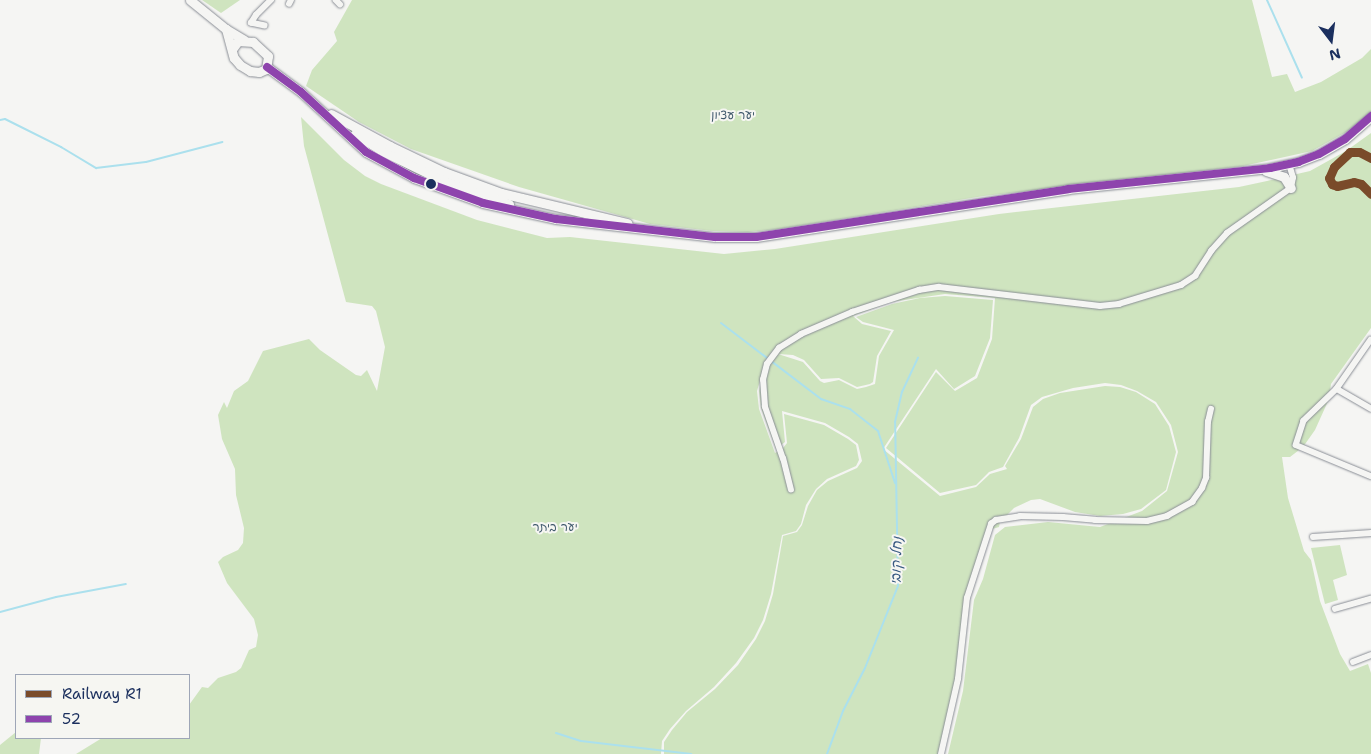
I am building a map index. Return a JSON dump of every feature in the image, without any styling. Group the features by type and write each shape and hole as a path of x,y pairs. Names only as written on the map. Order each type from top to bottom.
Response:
{"main road":[{"path":"190,0 226,29 244,40 253,42 263,50 268,56 267,67"},
{"path":"226,29 234,58 250,71 259,72 267,67"},
{"path":"232,48 238,41 244,40"},
{"path":"267,67 329,118 384,152 444,181 556,219 694,236 756,237 1068,189 1250,171 1310,158 1334,146 1371,116"},
{"path":"315,105 390,146 444,172 501,193 669,233"},
{"path":"1250,171 1279,173 1288,181 1291,188"}],"street":[{"path":"265,26 252,23 256,15 271,0"},
{"path":"791,490 783,459 765,407 763,380 767,364 779,348 801,334 852,312 919,290 939,287 1100,306 1119,304 1188,282 1200,271 1211,251 1227,233 1291,188 1293,178 1289,164"},
{"path":"1371,342 1337,389 1304,421 1296,445 1371,476"},
{"path":"1337,389 1371,409"},
{"path":"941,754 958,678 967,598 992,524 996,520 1020,516 1146,521 1167,516 1192,502 1202,488 1206,478 1208,422 1211,409"},
{"path":"1313,538 1371,533"},
{"path":"1335,609 1371,599"},
{"path":"1353,662 1371,655"}],"green space":[{"path":"202,0 240,0 221,13"},
{"name":"יער עציון","path":"352,0 1252,0 1272,77 1287,74 1295,92 1321,82 1362,58 1371,49 1371,113 1346,132 1312,151 1243,166 984,196 778,229 748,232 713,231 650,224 519,187 411,149 359,122 306,86 312,70 337,41 334,32"},
{"name":"יער ביתר","path":"301,117 344,160 365,176 381,184 477,220 547,238 570,237 724,254 775,249 999,214 1239,187 1310,171 1346,151 1371,133 1371,328 1331,384 1329,399 1315,430 1303,447 1290,457 1282,457 1288,498 1304,551 1311,560 1320,601 1340,654 1350,671 1368,664 1371,673 1371,754 948,754 963,691 974,600 983,579 995,535 1005,527 1048,522 1100,527 1142,511 1167,491 1178,452 1171,425 1156,402 1137,391 1121,385 1105,383 1073,388 1042,397 1031,405 1019,438 1003,467 989,472 976,485 940,493 886,448 936,372 955,391 977,378 992,339 995,298 945,294 891,302 853,316 862,324 891,331 877,356 873,382 870,384 857,387 839,378 821,379 804,360 793,355 778,354 803,362 824,383 839,380 857,389 866,387 875,384 879,356 894,330 863,322 856,317 892,304 920,298 945,296 993,300 990,338 975,376 954,389 936,369 883,449 940,496 976,487 990,474 1007,469 1005,466 1021,439 1033,407 1043,399 1060,393 1105,386 1120,387 1136,392 1155,404 1169,426 1176,452 1166,490 1141,509 1123,514 1100,516 1075,512 1040,499 1031,500 1014,508 1000,522 999,527 989,530 966,598 955,691 939,754 664,754 664,742 672,730 687,712 715,689 738,665 756,639 765,621 773,594 783,536 797,532 802,525 808,506 817,490 828,481 857,468 862,461 858,444 849,437 825,423 782,411 785,442 776,449 761,408 759,391 765,364 757,391 759,409 775,453 787,443 784,414 824,425 848,439 856,445 859,460 856,466 827,479 816,489 806,505 801,524 796,531 782,535 771,594 763,620 754,638 736,663 714,687 686,711 670,729 662,741 661,754 76,754 100,739 190,739 190,704 202,687 208,688 218,678 236,672 241,668 249,650 256,647 258,635 254,619 227,583 218,562 223,557 238,550 243,543 244,528 236,495 235,469 222,439 218,415 224,402 227,408 234,391 248,381 263,351 309,339 320,350 356,375 361,376 367,370 377,391 385,347 376,311 372,306 346,302 304,146"},
{"path":"1340,545 1347,575 1333,580 1338,600 1325,604 1311,548"},
{"path":"15,733 15,739 41,739 39,754 0,754 0,745"}],"waterway":[{"path":"1267,0 1302,78"},
{"path":"0,120 5,119 61,147 96,168 146,162 222,142"},
{"path":"721,323 821,399 850,409 878,431 895,483"},
{"name":"נחל קובי","path":"827,754 843,711 865,668 898,586 895,422 902,392 918,358"},
{"path":"0,612 56,597 126,584"},
{"path":"556,733 581,741 691,754"}],"rail line":[{"name":"R1","path":"1371,158 1359,152 1350,152 1334,167 1329,178 1332,184 1337,186 1354,182 1361,184 1371,194"}],"transit line":[{"name":"52","path":"267,67 301,92 366,152 414,178 483,203 556,219 715,237 756,237 1068,189 1270,168 1298,162 1319,154 1345,139 1371,116"}]}
